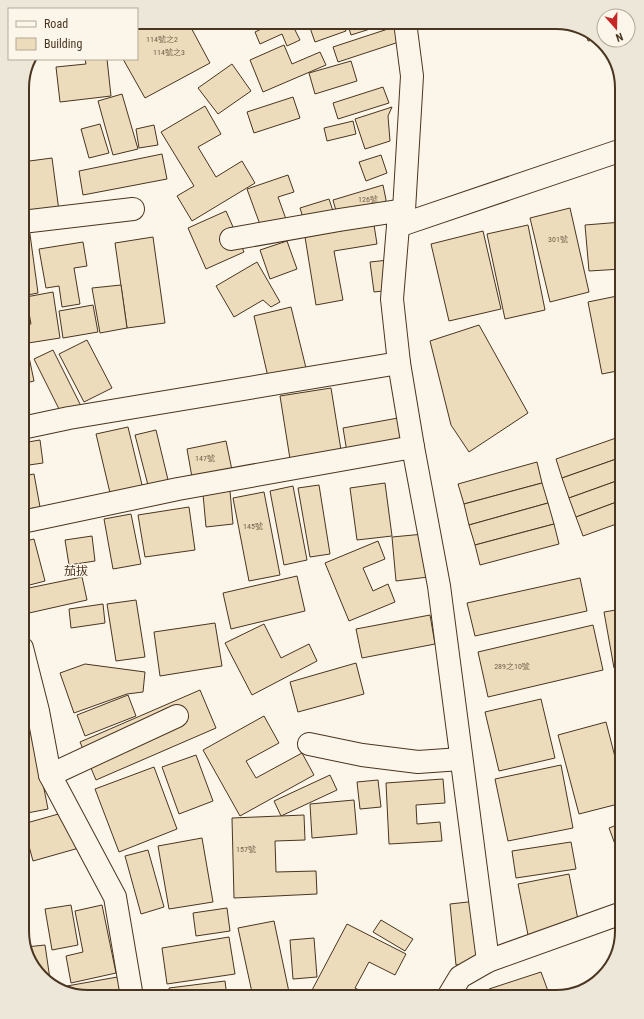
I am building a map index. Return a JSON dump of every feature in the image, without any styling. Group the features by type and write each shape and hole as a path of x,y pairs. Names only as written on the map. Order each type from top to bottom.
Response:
{"street":[{"path":"406,29 412,76 401,218 392,299 399,363 439,586 488,961"},
{"path":"231,239 339,220 401,218 615,152"},
{"path":"29,221 133,209"},
{"path":"29,427 69,418 399,363"},
{"path":"29,521 178,489 413,447"},
{"path":"30,712 50,775 115,897 131,990"},
{"path":"50,775 177,716"},
{"path":"309,744 362,755 418,762 461,759"},
{"path":"452,990 460,977 488,961 615,916"}],"building":[{"path":"138,29 192,29 210,63 145,98 124,60 138,60"},
{"path":"261,29 294,29 300,40 287,46 282,34 260,44 255,32"},
{"path":"310,29 345,29 346,31 315,42"},
{"path":"349,29 370,29 351,35"},
{"path":"388,29 398,29 402,41 338,62 333,47"},
{"path":"284,45 292,64 320,52 326,65 263,92 250,60"},
{"path":"85,60 107,60 111,96 60,102 56,67 86,64"},
{"path":"351,61 357,81 315,94 309,73"},
{"path":"232,64 251,91 218,114 198,88"},
{"path":"383,87 389,103 338,119 333,103"},
{"path":"122,94 138,149 113,155 98,101"},
{"path":"293,97 300,118 254,133 247,112"},
{"path":"205,106 221,134 198,147 216,177 242,161 255,183 192,221 177,196 194,186 161,132"},
{"path":"392,107 388,116 390,141 365,149 355,119"},
{"path":"353,121 356,134 327,141 324,128"},
{"path":"100,124 109,153 89,158 81,129"},
{"path":"154,125 158,145 139,148 136,129"},
{"path":"162,154 167,179 83,195 79,171"},
{"path":"381,155 387,173 366,181 359,162"},
{"path":"52,158 59,211 29,215 29,161"},
{"path":"288,175 294,192 278,197 287,222 262,230 247,189"},
{"path":"383,185 386,200 383,209 338,218 333,200"},
{"path":"329,199 334,214 305,224 300,208"},
{"path":"570,208 589,292 550,302 530,218"},
{"path":"226,211 244,252 206,269 188,228"},
{"path":"615,223 615,269 589,271 585,225"},
{"path":"374,225 377,244 334,251 343,300 316,305 305,237"},
{"path":"528,225 545,310 505,319 487,234"},
{"path":"29,227 38,293 29,295"},
{"path":"483,231 501,309 449,321 431,244"},
{"path":"153,237 165,323 127,328 115,243"},
{"path":"287,241 297,269 270,279 260,250"},
{"path":"83,242 87,266 74,268 80,304 62,307 59,286 46,288 39,249"},
{"path":"398,259 401,289 374,292 370,262"},
{"path":"257,262 280,302 271,307 263,300 234,317 216,286"},
{"path":"121,285 127,328 100,333 92,288"},
{"path":"53,292 60,338 29,343 29,324 31,324 29,313 29,296"},
{"path":"615,296 615,371 602,374 588,302"},
{"path":"93,305 98,332 63,338 59,311"},
{"path":"291,307 306,368 268,377 254,316"},
{"path":"479,325 528,413 469,452 451,425 430,341"},
{"path":"87,340 112,388 84,402 59,354"},
{"path":"53,350 82,408 63,417 34,359"},
{"path":"29,357 34,381 29,382"},
{"path":"331,388 341,450 290,459 280,396"},
{"path":"409,416 413,440 347,452 343,428"},
{"path":"128,427 143,489 111,497 96,434"},
{"path":"156,430 169,484 149,489 135,435"},
{"path":"615,438 615,459 562,478 556,459"},
{"path":"40,440 43,463 29,465 29,442"},
{"path":"226,441 233,475 193,483 187,449"},
{"path":"615,459 615,482 569,498 562,478"},
{"path":"537,462 542,483 464,504 458,484"},
{"path":"34,474 40,507 29,509 29,475"},
{"path":"615,482 615,503 576,517 569,498"},
{"path":"385,483 392,536 357,540 350,488"},
{"path":"542,483 548,503 469,525 464,504"},
{"path":"319,485 330,554 310,557 298,488"},
{"path":"293,486 307,560 284,565 270,491"},
{"path":"230,491 233,524 206,527 203,494"},
{"path":"264,492 280,575 249,581 233,498"},
{"path":"548,503 554,524 475,545 469,525"},
{"path":"615,503 615,525 583,536 576,517"},
{"path":"189,507 195,550 145,557 138,515"},
{"path":"131,514 141,564 113,569 104,519"},
{"path":"554,524 559,544 480,565 475,545"},
{"path":"424,534 428,577 396,581 392,537"},
{"path":"92,536 95,561 69,565 65,540"},
{"path":"34,539 45,581 29,585 29,540"},
{"path":"378,541 385,559 363,568 373,591 388,584 395,602 349,621 325,563"},
{"path":"297,576 305,611 231,629 223,593"},
{"path":"82,577 87,600 29,613 29,588"},
{"path":"580,578 587,611 475,636 467,603"},
{"path":"136,600 145,657 116,661 107,604"},
{"path":"103,604 105,623 71,628 69,609"},
{"path":"615,610 614,668 604,612"},
{"path":"430,615 435,644 362,658 356,629"},
{"path":"215,623 222,666 160,676 154,632"},
{"path":"264,624 281,658 309,644 317,661 252,695 225,643"},
{"path":"593,625 603,670 488,697 478,652"},
{"path":"356,663 364,694 298,712 290,682"},
{"path":"85,664 145,672 143,692 127,694 74,713 60,673"},
{"path":"200,690 216,728 96,780 80,742"},
{"path":"128,695 136,716 85,736 77,715"},
{"path":"541,699 555,758 499,771 485,712"},
{"path":"264,716 279,743 246,761 256,778 302,753 314,775 240,816 203,750"},
{"path":"606,722 615,757 615,805 579,814 558,735"},
{"path":"33,733 48,809 29,813 29,734"},
{"path":"196,755 213,801 179,814 162,767"},
{"path":"561,765 573,828 508,841 495,779"},
{"path":"154,767 177,829 119,852 95,789"},
{"path":"330,775 337,790 281,816 274,801"},
{"path":"443,779 445,803 416,805 417,824 440,822 442,841 389,844 386,783"},
{"path":"378,780 381,807 360,809 357,782"},
{"path":"354,800 357,834 312,838 310,804"},
{"path":"69,811 79,848 33,861 29,846 29,822"},
{"path":"304,815 305,840 275,841 276,872 316,871 317,894 234,898 232,818"},
{"path":"615,826 615,844 609,828"},
{"path":"202,838 213,902 169,909 158,846"},
{"path":"571,842 576,869 516,878 512,851"},
{"path":"148,850 164,907 141,914 125,856"},
{"path":"569,874 580,930 529,940 518,884"},
{"path":"477,901 484,962 456,965 450,904"},
{"path":"71,905 78,945 52,950 45,909"},
{"path":"102,905 116,973 71,983 66,956 83,952 75,911"},
{"path":"227,908 230,931 196,936 193,913"},
{"path":"381,920 413,939 405,951 373,932"},
{"path":"274,921 289,990 251,990 238,928"},
{"path":"347,924 406,954 395,975 369,962 355,988 359,990 312,990"},
{"path":"229,937 235,974 167,984 162,948"},
{"path":"314,938 317,977 293,979 290,940"},
{"path":"45,945 49,975 39,964 31,946"},
{"path":"541,972 548,990 489,990"},
{"path":"123,976 125,990 84,990 67,986"},
{"path":"225,981 226,990 169,990 169,988"}],"district":[{"name":"茄拔","path":"76,571"}]}
